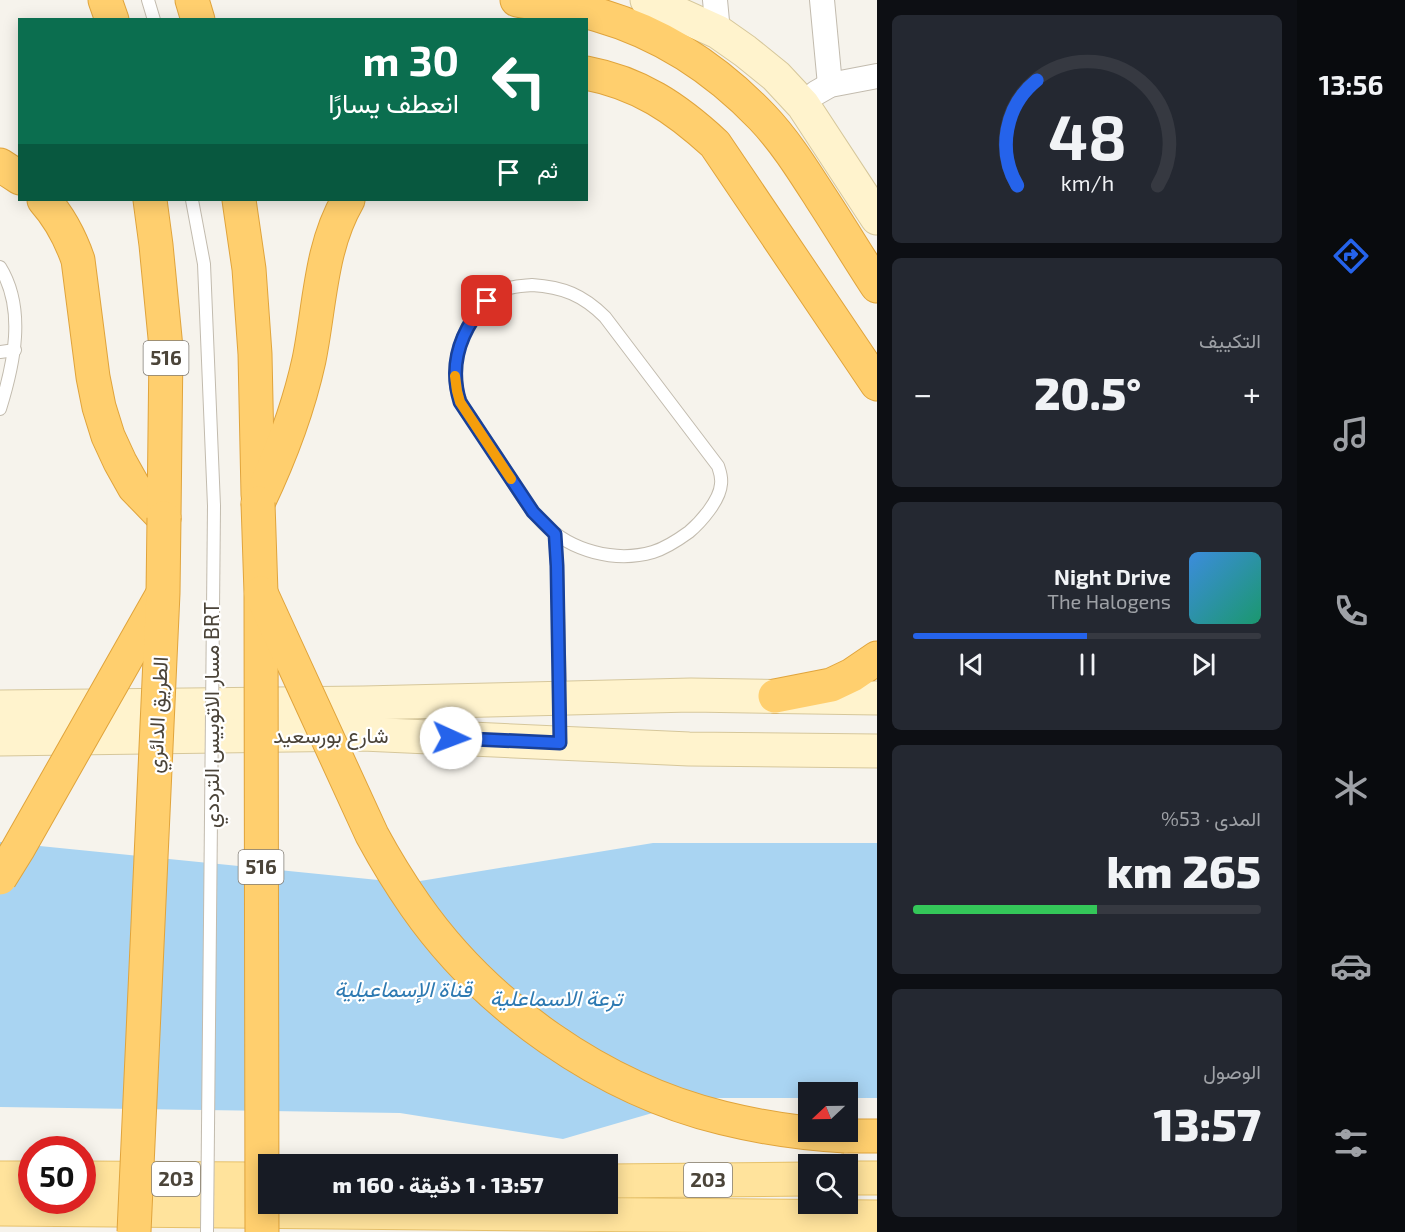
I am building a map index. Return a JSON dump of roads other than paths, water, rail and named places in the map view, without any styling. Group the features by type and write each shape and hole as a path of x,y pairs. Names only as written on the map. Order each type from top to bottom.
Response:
{"highway":[{"path":"105,0 111,18"},
{"path":"192,0 197,18"},
{"path":"517,0 597,14 634,27 670,45 704,66 727,84 764,118 789,149 877,286"},
{"path":"588,74 625,84 650,95 674,109 715,144 877,384"},
{"path":"0,165 18,177"},
{"path":"45,201 63,224 78,260 93,377 108,436 134,487 164,518"},
{"name":"الطريق الدائري","path":"135,1232 163,593 166,348 150,201"},
{"name":"516","path":"239,201 249,269 255,354 261,593 262,1232"},
{"path":"258,502 281,451 300,398 316,324 326,259 334,232 348,201"},
{"path":"0,878 163,593"},
{"path":"261,593 372,835 393,872 442,940 493,993 534,1027 568,1050 642,1090 681,1105 731,1120 803,1134 877,1136"},
{"path":"775,696 831,685 852,675 877,658"}],"main road":[{"path":"647,0 718,32 776,76 802,105 877,218"},
{"name":"شارع بورسعيد","path":"0,707 363,703 691,695 877,698"},
{"path":"560,699 560,743"},
{"name":"شارع بورسعيد","path":"0,739 363,734 689,749 877,751"},
{"path":"0,1178 18,1178"},
{"name":"203","path":"96,1178 258,1179"},
{"path":"858,1178 877,1178"},
{"name":"203","path":"618,1181 798,1179"},
{"name":"203","path":"0,1209 877,1217"}],"street":[{"path":"715,0 718,32"},
{"path":"822,0 830,85"},
{"path":"802,105 810,97 830,85 877,76"}],"lane":[{"path":"148,0 153,18"},
{"name":"مسار الاتوبيس الترددي BRT","path":"192,201 204,264 213,506 207,1232"},
{"path":"0,267 13,297 15,320 15,350 0,409"},
{"path":"555,534 573,545 612,556 632,556 653,552 679,539 702,519 718,495 721,475 713,457 605,317 579,296 565,290 549,286 516,286 501,291 487,301 472,319 461,341 455,368 455,380 460,402 533,512 555,534 560,699"},
{"path":"0,352 15,350"}],"water":[{"name":"ترعة الاسماعلية","path":"0,842 408,883 653,843 877,843 877,1098 858,1098 858,1082 798,1082 798,1098 704,1098 563,1139 400,1113 0,1107"}],"water label":[{"name":"قناة الإسماعيلية","path":"403,989"}]}
